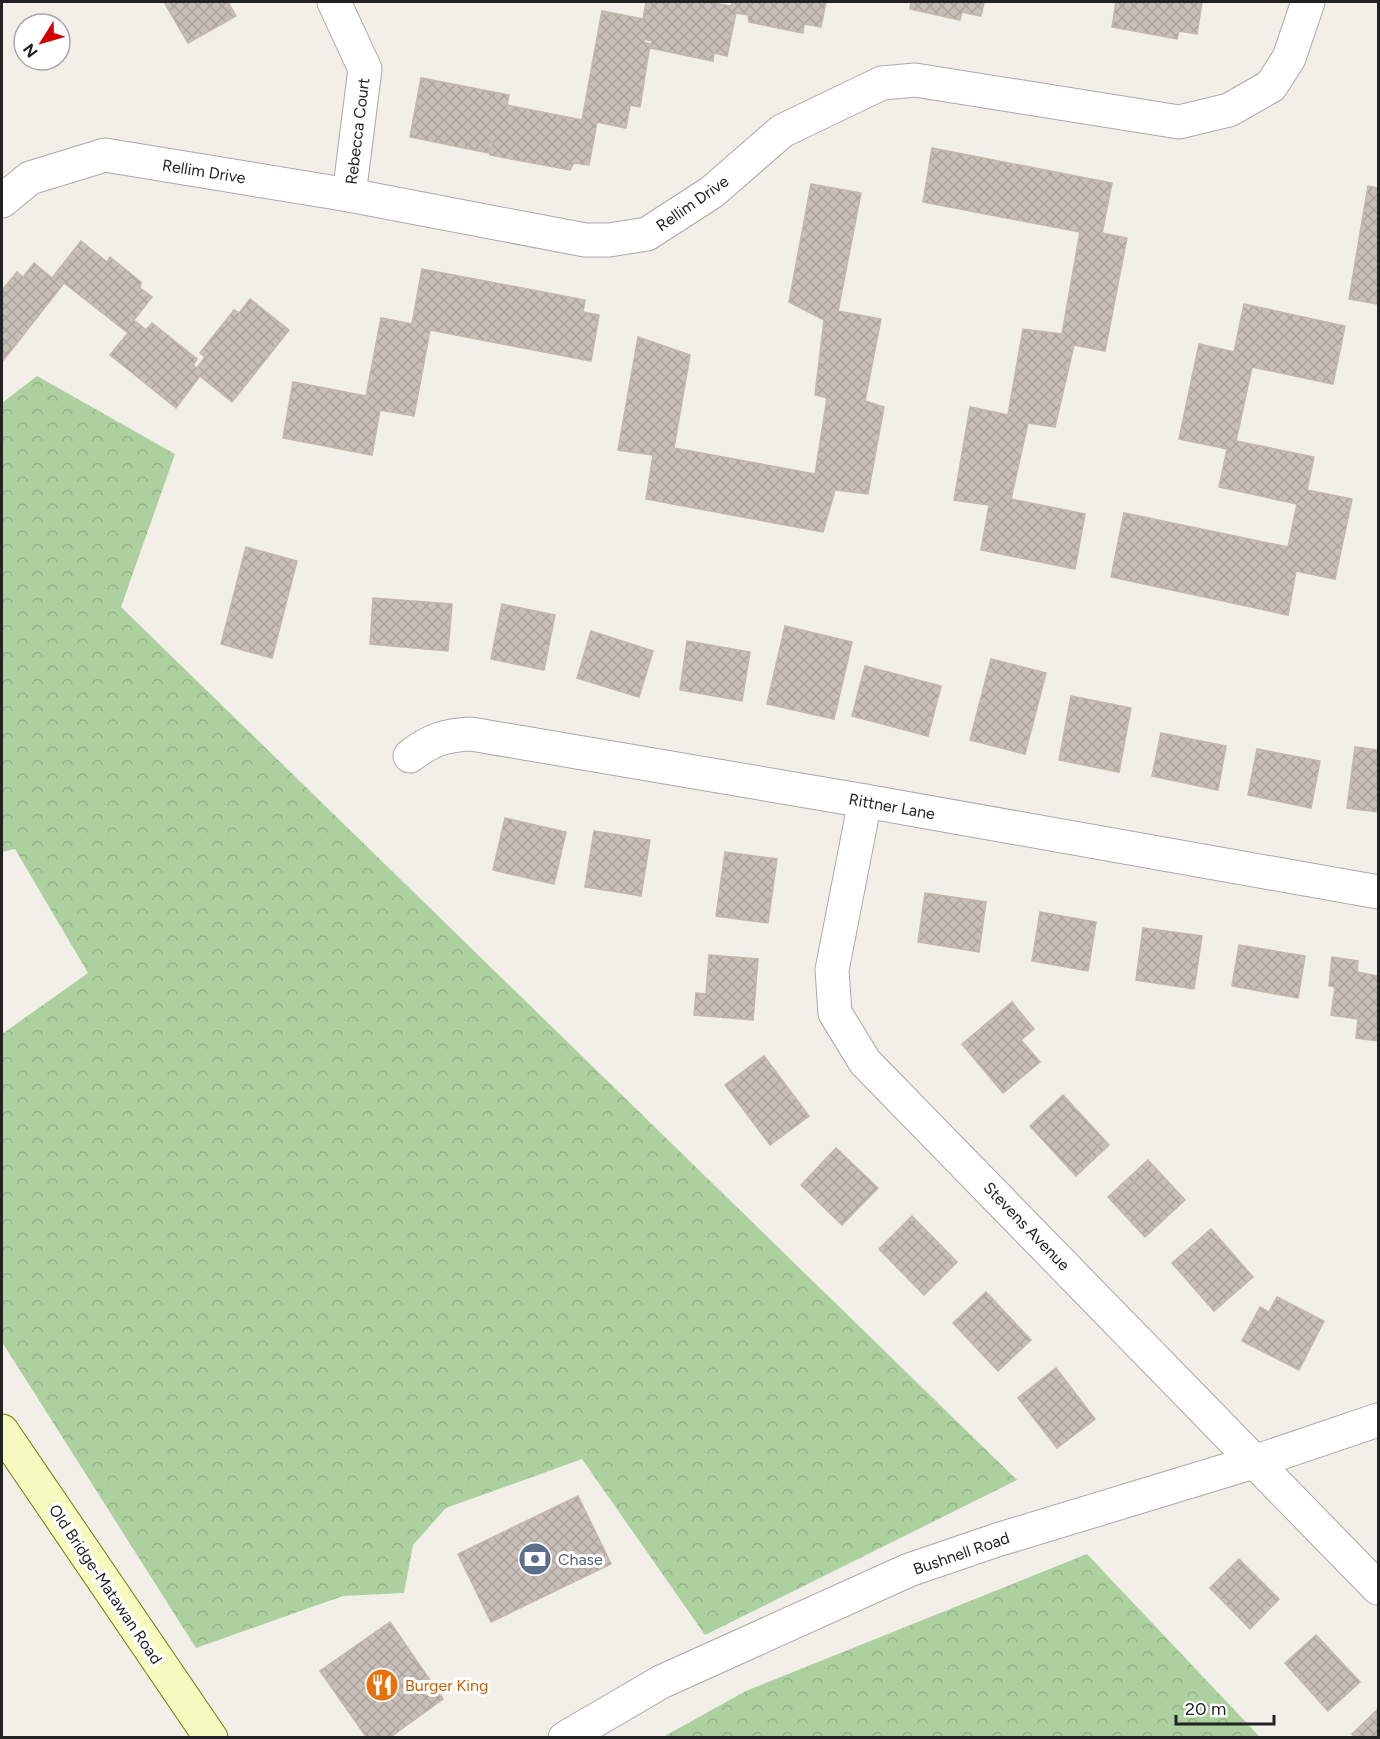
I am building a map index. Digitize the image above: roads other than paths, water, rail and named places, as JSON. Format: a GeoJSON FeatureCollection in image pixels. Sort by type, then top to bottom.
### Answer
{"type":"FeatureCollection","features":[{"type":"Feature","properties":{"kind":"main road","name":"Old Bridge-Matawan Road"},"geometry":{"type":"LineString","coordinates":[[2,1431],[211,1737]]}},
{"type":"Feature","properties":{"kind":"street","name":"Rebecca Court"},"geometry":{"type":"LineString","coordinates":[[334,2],[365,69],[349,195]]}},
{"type":"Feature","properties":{"kind":"street","name":"Rellim Drive"},"geometry":{"type":"LineString","coordinates":[[2,201],[30,178],[105,155],[349,195],[585,240],[609,240],[647,234],[712,192],[782,131],[882,83],[915,80],[1179,122],[1229,110],[1270,86],[1289,58],[1308,2]]}},
{"type":"Feature","properties":{"kind":"street","name":"Rittner Lane"},"geometry":{"type":"LineString","coordinates":[[410,756],[426,744],[450,735],[471,734],[1378,892]]}},
{"type":"Feature","properties":{"kind":"street","name":"Stevens Avenue"},"geometry":{"type":"LineString","coordinates":[[865,801],[832,970],[835,1012],[865,1062],[1257,1461],[1378,1588]]}},
{"type":"Feature","properties":{"kind":"street","name":"Bushnell Road"},"geometry":{"type":"LineString","coordinates":[[565,1737],[661,1682],[909,1570],[997,1540],[1257,1461],[1378,1420]]}},
{"type":"Feature","properties":{"kind":"place","name":"Chase"},"geometry":{"type":"Point","coordinates":[535,1559]}},
{"type":"Feature","properties":{"kind":"place","name":"Burger King"},"geometry":{"type":"Point","coordinates":[382,1685]}}]}
